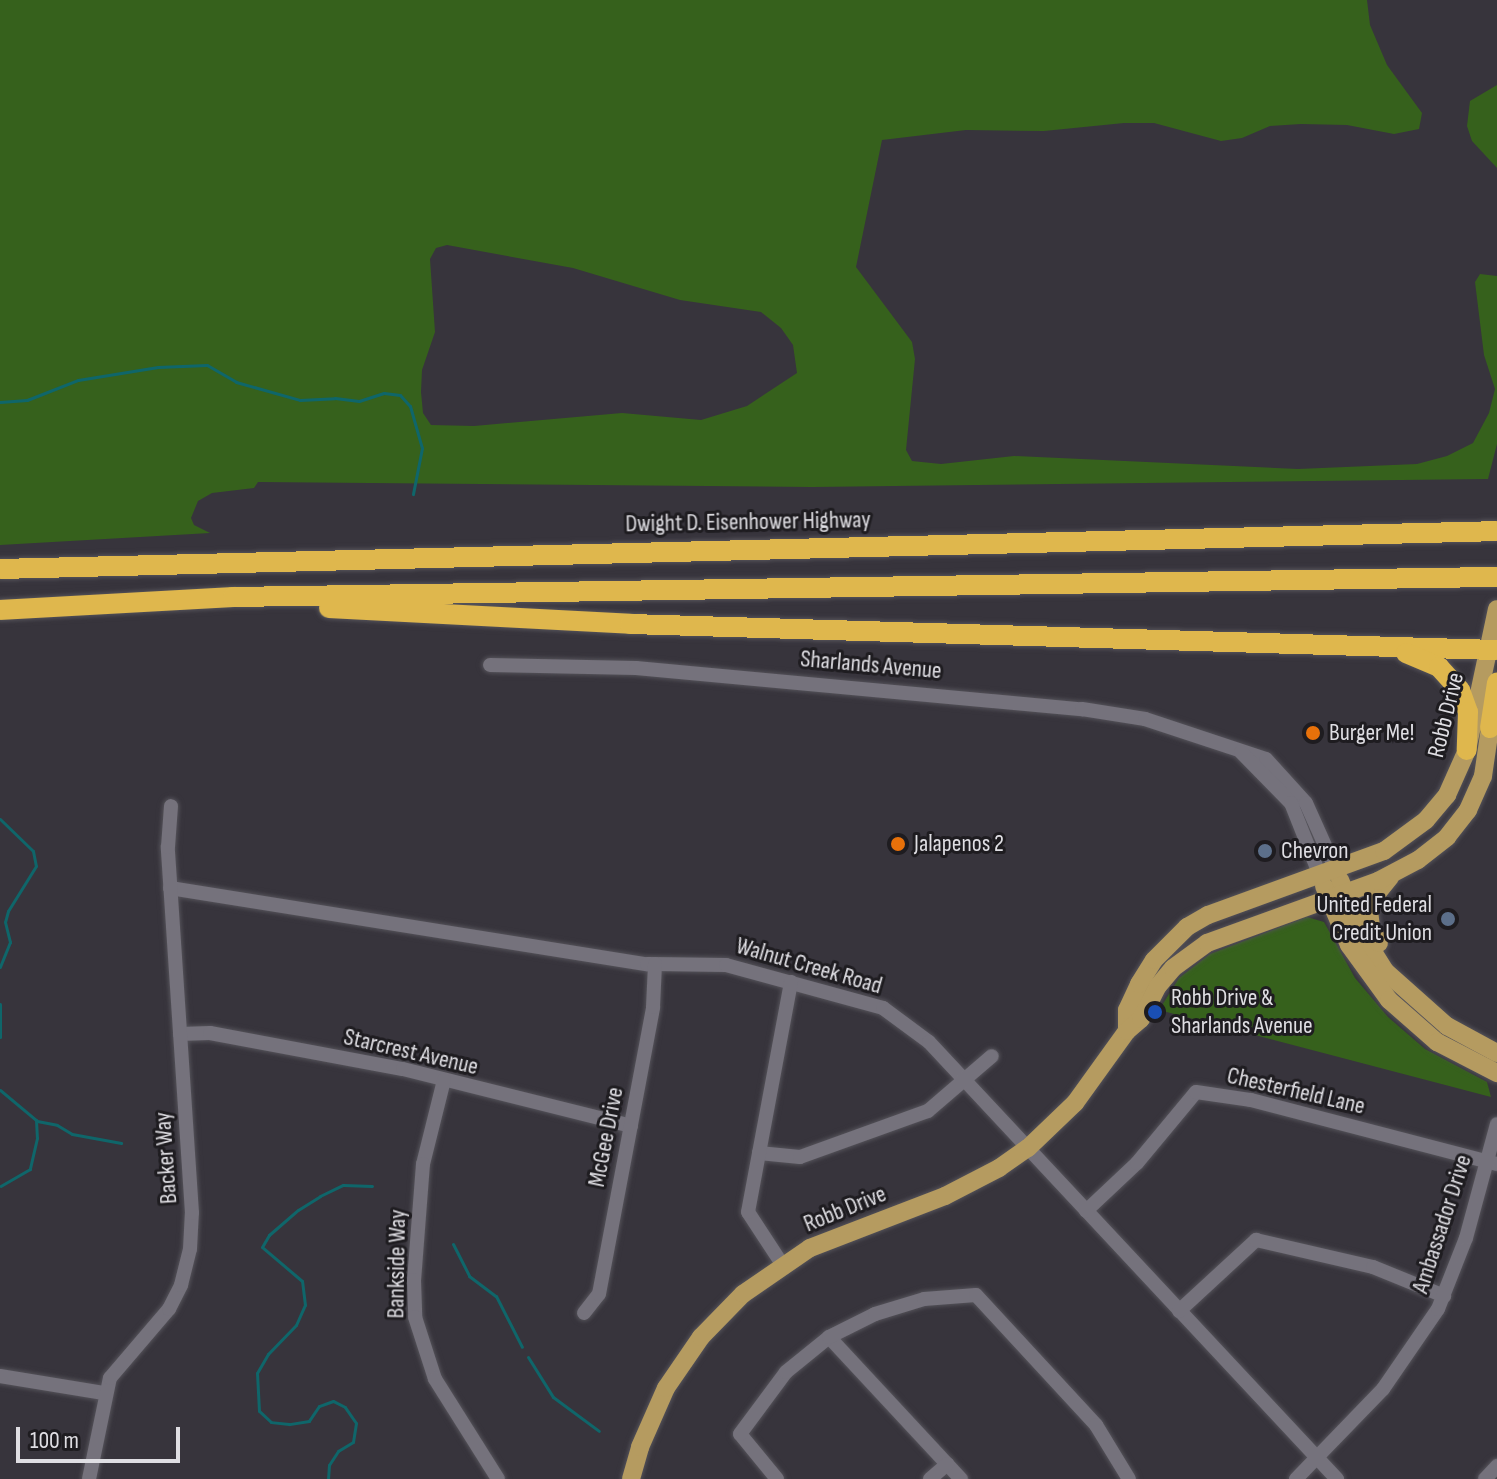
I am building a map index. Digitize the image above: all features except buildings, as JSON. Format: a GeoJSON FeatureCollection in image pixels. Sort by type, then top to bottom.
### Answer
{"type":"FeatureCollection","features":[{"type":"Feature","properties":{"kind":"highway"},"geometry":{"type":"LineString","coordinates":[[1461,532],[1497,520]]}},
{"type":"Feature","properties":{"kind":"highway","name":"Dwight D. Eisenhower Highway"},"geometry":{"type":"LineString","coordinates":[[0,569],[1497,531]]}},
{"type":"Feature","properties":{"kind":"highway"},"geometry":{"type":"LineString","coordinates":[[0,610],[233,597],[1497,577]]}},
{"type":"Feature","properties":{"kind":"highway"},"geometry":{"type":"LineString","coordinates":[[233,597],[326,607],[630,624],[1370,647],[1492,644]]}},
{"type":"Feature","properties":{"kind":"highway"},"geometry":{"type":"LineString","coordinates":[[1370,647],[1428,661],[1447,674],[1465,700],[1467,750]]}},
{"type":"Feature","properties":{"kind":"highway"},"geometry":{"type":"LineString","coordinates":[[1493,720],[1497,683]]}},
{"type":"Feature","properties":{"kind":"main road","name":"Robb Drive"},"geometry":{"type":"LineString","coordinates":[[1127,1031],[1127,1010],[1139,984],[1154,960],[1179,934],[1208,915],[1384,851],[1415,831],[1447,795],[1467,750],[1497,609]]}},
{"type":"Feature","properties":{"kind":"main road","name":"Robb Drive"},"geometry":{"type":"LineString","coordinates":[[631,1479],[652,1416],[682,1362],[720,1316],[782,1264],[837,1235],[974,1183],[1028,1148],[1075,1103],[1127,1031],[1141,1019],[1158,986],[1173,968],[1201,946],[1230,932],[1392,875],[1447,837],[1468,810],[1483,776],[1493,720]]}},
{"type":"Feature","properties":{"kind":"main road","name":"Sharlands Avenue"},"geometry":{"type":"LineString","coordinates":[[1328,873],[1349,945],[1389,1000],[1437,1042],[1497,1073]]}},
{"type":"Feature","properties":{"kind":"main road"},"geometry":{"type":"LineString","coordinates":[[1392,875],[1374,897],[1369,920],[1379,943],[1421,1005]]}},
{"type":"Feature","properties":{"kind":"main road","name":"Sharlands Avenue"},"geometry":{"type":"LineString","coordinates":[[1336,894],[1378,962],[1421,1005],[1462,1035],[1497,1053]]}},
{"type":"Feature","properties":{"kind":"street","name":"Sharlands Avenue"},"geometry":{"type":"LineString","coordinates":[[490,665],[636,668],[1082,709],[1161,723],[1266,759],[1295,786],[1314,818],[1328,873]]}},
{"type":"Feature","properties":{"kind":"street","name":"Backer Way"},"geometry":{"type":"LineString","coordinates":[[89,1479],[104,1393],[117,1366],[169,1309],[181,1285],[189,1256],[192,1213],[170,888],[168,847],[171,806]]}},
{"type":"Feature","properties":{"kind":"street","name":"Walnut Creek Road"},"geometry":{"type":"LineString","coordinates":[[170,888],[655,964],[712,963],[865,1001],[900,1018],[965,1081],[1337,1479]]}},
{"type":"Feature","properties":{"kind":"street","name":"McGee Drive"},"geometry":{"type":"LineString","coordinates":[[584,1313],[599,1294],[653,1007],[655,964]]}},
{"type":"Feature","properties":{"kind":"street"},"geometry":{"type":"LineString","coordinates":[[782,1264],[748,1212],[791,982]]}},
{"type":"Feature","properties":{"kind":"street","name":"Starcrest Avenue"},"geometry":{"type":"LineString","coordinates":[[180,1034],[210,1033],[444,1080],[631,1126]]}},
{"type":"Feature","properties":{"kind":"street"},"geometry":{"type":"LineString","coordinates":[[759,1153],[800,1157],[928,1111],[992,1056]]}},
{"type":"Feature","properties":{"kind":"street","name":"Bankside Way"},"geometry":{"type":"LineString","coordinates":[[444,1080],[423,1164],[414,1280],[415,1317],[435,1379],[498,1479]]}},
{"type":"Feature","properties":{"kind":"street","name":"Chesterfield Lane"},"geometry":{"type":"LineString","coordinates":[[1086,1211],[1137,1163],[1196,1092],[1251,1100],[1492,1162]]}},
{"type":"Feature","properties":{"kind":"street","name":"Ambassador Drive"},"geometry":{"type":"LineString","coordinates":[[1296,1479],[1403,1365],[1444,1296],[1492,1162],[1497,1124]]}},
{"type":"Feature","properties":{"kind":"street"},"geometry":{"type":"LineString","coordinates":[[1179,1311],[1256,1240],[1373,1267],[1444,1296]]}},
{"type":"Feature","properties":{"kind":"street"},"geometry":{"type":"LineString","coordinates":[[777,1479],[740,1434],[786,1372],[829,1337],[900,1305],[976,1295],[1096,1425],[1129,1479]]}},
{"type":"Feature","properties":{"kind":"street"},"geometry":{"type":"LineString","coordinates":[[829,1337],[961,1479]]}},
{"type":"Feature","properties":{"kind":"street"},"geometry":{"type":"LineString","coordinates":[[0,1376],[104,1393]]}},
{"type":"Feature","properties":{"kind":"street"},"geometry":{"type":"LineString","coordinates":[[930,1479],[947,1464]]}},
{"type":"Feature","properties":{"kind":"street"},"geometry":{"type":"LineString","coordinates":[[1485,1479],[1497,1466]]}},
{"type":"Feature","properties":{"kind":"green space"},"geometry":{"type":"Polygon","coordinates":[[[0,0],[1367,0],[1370,25],[1387,65],[1422,113],[1419,129],[1394,134],[1347,125],[1301,124],[1270,126],[1242,138],[1221,141],[1154,123],[1124,123],[1044,131],[966,130],[882,140],[856,267],[912,342],[915,359],[906,450],[912,461],[941,464],[1014,456],[1298,469],[1417,464],[1447,456],[1473,443],[1489,413],[1495,389],[1484,355],[1475,282],[1480,274],[1497,276],[1497,444],[1488,479],[812,487],[258,482],[254,488],[212,493],[198,501],[191,518],[194,525],[210,533],[0,545],[0,0]],[[447,245],[436,248],[430,259],[435,332],[422,370],[421,392],[423,413],[431,425],[474,426],[622,413],[701,420],[747,406],[797,373],[793,345],[781,328],[761,312],[680,300],[573,268],[447,245]]]}},
{"type":"Feature","properties":{"kind":"green space"},"geometry":{"type":"Polygon","coordinates":[[[1497,85],[1497,168],[1472,141],[1467,126],[1470,101],[1497,85]]]}},
{"type":"Feature","properties":{"kind":"green space"},"geometry":{"type":"Polygon","coordinates":[[[1307,917],[1324,922],[1355,978],[1388,1017],[1425,1049],[1487,1082],[1491,1097],[1159,1010],[1179,978],[1210,954],[1307,917]]]}},
{"type":"Feature","properties":{"kind":"waterway"},"geometry":{"type":"LineString","coordinates":[[0,402],[27,400],[78,380],[158,367],[207,365],[236,382],[300,400],[335,398],[359,401],[384,393],[400,395],[410,406],[422,448],[413,494]]}},
{"type":"Feature","properties":{"kind":"waterway"},"geometry":{"type":"LineString","coordinates":[[0,819],[33,851],[36,866],[8,911],[5,922],[10,942],[0,967]]}},
{"type":"Feature","properties":{"kind":"waterway"},"geometry":{"type":"LineString","coordinates":[[0,1004],[0,1037]]}},
{"type":"Feature","properties":{"kind":"waterway"},"geometry":{"type":"LineString","coordinates":[[0,1090],[36,1120],[37,1138],[30,1169],[0,1186]]}},
{"type":"Feature","properties":{"kind":"waterway"},"geometry":{"type":"LineString","coordinates":[[37,1121],[57,1125],[72,1134],[121,1143]]}},
{"type":"Feature","properties":{"kind":"waterway"},"geometry":{"type":"LineString","coordinates":[[328,1479],[329,1465],[338,1451],[353,1442],[356,1423],[345,1407],[333,1401],[319,1406],[309,1421],[289,1424],[271,1422],[259,1411],[257,1373],[268,1354],[296,1325],[305,1305],[302,1281],[262,1247],[269,1235],[320,1196],[343,1185],[372,1186]]}},
{"type":"Feature","properties":{"kind":"waterway"},"geometry":{"type":"LineString","coordinates":[[453,1244],[469,1276],[496,1296],[522,1347]]}},
{"type":"Feature","properties":{"kind":"waterway"},"geometry":{"type":"LineString","coordinates":[[528,1357],[553,1397],[599,1431]]}},
{"type":"Feature","properties":{"kind":"place","name":"Burger Me!"},"geometry":{"type":"Point","coordinates":[1313,733]}},
{"type":"Feature","properties":{"kind":"place","name":"Jalapenos 2"},"geometry":{"type":"Point","coordinates":[898,844]}},
{"type":"Feature","properties":{"kind":"place","name":"Chevron"},"geometry":{"type":"Point","coordinates":[1265,851]}},
{"type":"Feature","properties":{"kind":"place","name":"United Federal Credit Union"},"geometry":{"type":"Point","coordinates":[1448,919]}},
{"type":"Feature","properties":{"kind":"place","name":"Robb Drive & Sharlands Avenue"},"geometry":{"type":"Point","coordinates":[1155,1012]}}]}
